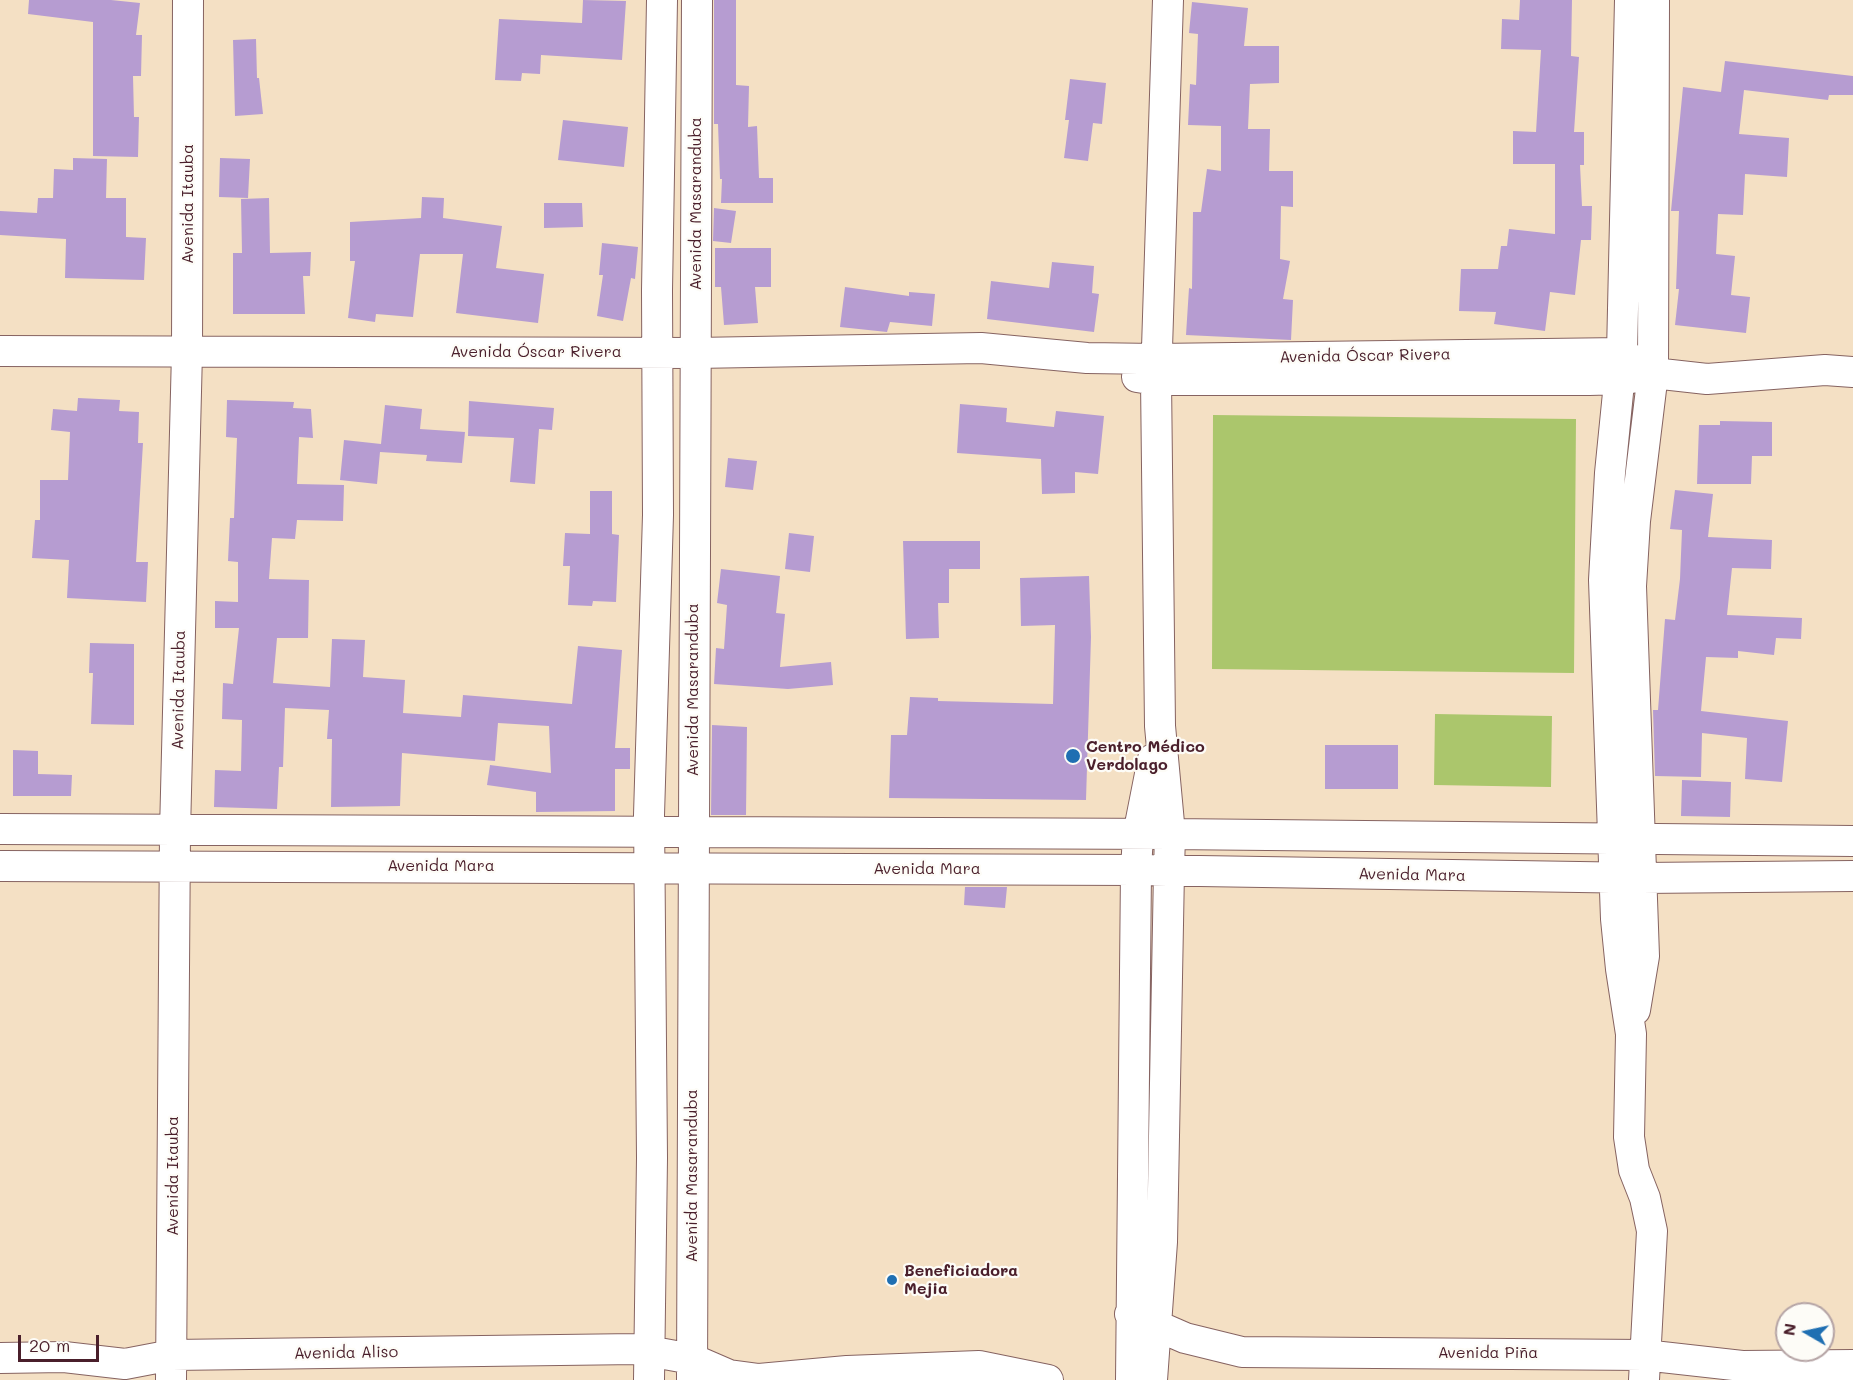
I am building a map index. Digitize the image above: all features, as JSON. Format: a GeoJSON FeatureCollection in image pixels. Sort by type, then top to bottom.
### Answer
{"type":"FeatureCollection","features":[{"type":"Feature","properties":{"kind":"street","name":"Avenida Itauba"},"geometry":{"type":"LineString","coordinates":[[171,1367],[175,832],[187,352],[188,0]]}},
{"type":"Feature","properties":{"kind":"street"},"geometry":{"type":"LineString","coordinates":[[649,1366],[651,1147],[649,833],[658,515],[657,352],[662,0]]}},
{"type":"Feature","properties":{"kind":"street","name":"Avenida Masaranduba"},"geometry":{"type":"LineString","coordinates":[[692,1370],[692,833],[697,0]]}},
{"type":"Feature","properties":{"kind":"street"},"geometry":{"type":"LineString","coordinates":[[1131,1380],[1142,1320],[1162,1242],[1170,834],[1160,726],[1156,369],[1168,0]]}},
{"type":"Feature","properties":{"kind":"street"},"geometry":{"type":"LineString","coordinates":[[1627,838],[1604,580],[1620,366],[1630,0]]}},
{"type":"Feature","properties":{"kind":"street"},"geometry":{"type":"LineString","coordinates":[[1644,1367],[1652,1231],[1646,1198],[1634,1170],[1629,1137],[1631,1034],[1621,969],[1628,878],[1631,586],[1635,521],[1653,373],[1654,0]]}},
{"type":"Feature","properties":{"kind":"street","name":"Avenida Óscar Rivera"},"geometry":{"type":"LineString","coordinates":[[0,351],[695,352],[981,348],[1071,357],[1111,372],[1156,369],[1620,366]]}},
{"type":"Feature","properties":{"kind":"street"},"geometry":{"type":"LineString","coordinates":[[1620,366],[1653,373],[1707,379],[1826,370],[1853,372]]}},
{"type":"Feature","properties":{"kind":"street"},"geometry":{"type":"LineString","coordinates":[[1152,1380],[1142,1320],[1136,870],[1138,835],[1160,726]]}},
{"type":"Feature","properties":{"kind":"street","name":"Avenida Mara"},"geometry":{"type":"LineString","coordinates":[[0,830],[1170,834],[1853,841]]}},
{"type":"Feature","properties":{"kind":"street","name":"Avenida Mara"},"geometry":{"type":"LineString","coordinates":[[0,866],[1136,870],[1628,878],[1853,876]]}},
{"type":"Feature","properties":{"kind":"street","name":"Avenida Piña"},"geometry":{"type":"LineString","coordinates":[[1142,1320],[1185,1338],[1242,1352],[1644,1367],[1853,1365]]}},
{"type":"Feature","properties":{"kind":"street","name":"Avenida Aliso"},"geometry":{"type":"LineString","coordinates":[[0,1358],[64,1357],[171,1367],[637,1349],[649,1366],[759,1379],[847,1371],[979,1366],[1048,1380]]}},
{"type":"Feature","properties":{"kind":"green space"},"geometry":{"type":"Polygon","coordinates":[[[1213,415],[1576,419],[1574,673],[1212,669],[1213,415]]]}},
{"type":"Feature","properties":{"kind":"green space"},"geometry":{"type":"Polygon","coordinates":[[[1435,714],[1552,716],[1551,787],[1434,785],[1435,714]]]}},
{"type":"Feature","properties":{"kind":"building"},"geometry":{"type":"Polygon","coordinates":[[[29,0],[111,0],[140,3],[136,35],[142,35],[141,76],[133,76],[134,117],[139,117],[138,157],[93,156],[93,22],[28,14],[29,0]]]}},
{"type":"Feature","properties":{"kind":"building"},"geometry":{"type":"Polygon","coordinates":[[[583,0],[626,1],[622,60],[541,55],[540,74],[522,73],[521,81],[495,80],[499,19],[582,23],[583,0]]]}},
{"type":"Feature","properties":{"kind":"building"},"geometry":{"type":"Polygon","coordinates":[[[714,0],[736,0],[736,85],[749,86],[748,127],[757,126],[759,178],[773,178],[773,203],[721,203],[722,179],[720,179],[718,124],[714,124],[714,0]]]}},
{"type":"Feature","properties":{"kind":"building"},"geometry":{"type":"Polygon","coordinates":[[[1520,0],[1572,0],[1571,56],[1579,57],[1574,132],[1584,132],[1584,165],[1580,165],[1582,206],[1592,206],[1591,240],[1581,240],[1575,295],[1550,292],[1545,331],[1494,324],[1496,312],[1459,311],[1461,269],[1498,269],[1501,246],[1507,246],[1509,229],[1555,234],[1555,164],[1513,164],[1513,131],[1536,132],[1541,50],[1501,49],[1502,19],[1519,20],[1520,0]]]}},
{"type":"Feature","properties":{"kind":"building"},"geometry":{"type":"Polygon","coordinates":[[[1192,2],[1248,8],[1244,46],[1279,46],[1279,83],[1250,84],[1248,129],[1270,129],[1269,171],[1293,171],[1293,207],[1281,206],[1280,259],[1290,261],[1283,299],[1293,300],[1291,340],[1186,335],[1189,288],[1192,289],[1193,212],[1201,212],[1207,169],[1221,171],[1221,126],[1188,125],[1190,84],[1196,85],[1198,34],[1189,33],[1192,2]]]}},
{"type":"Feature","properties":{"kind":"building"},"geometry":{"type":"Polygon","coordinates":[[[256,39],[257,78],[259,78],[263,114],[235,116],[233,40],[256,39]]]}},
{"type":"Feature","properties":{"kind":"building"},"geometry":{"type":"Polygon","coordinates":[[[1725,61],[1853,76],[1853,95],[1829,95],[1828,100],[1744,90],[1739,134],[1789,138],[1787,177],[1745,174],[1743,215],[1718,214],[1716,254],[1735,256],[1731,295],[1750,297],[1746,333],[1675,325],[1679,289],[1676,289],[1679,211],[1671,211],[1683,87],[1721,92],[1725,61]]]}},
{"type":"Feature","properties":{"kind":"building"},"geometry":{"type":"Polygon","coordinates":[[[1070,79],[1106,83],[1102,124],[1093,123],[1088,161],[1064,158],[1069,120],[1065,120],[1070,79]]]}},
{"type":"Feature","properties":{"kind":"building"},"geometry":{"type":"Polygon","coordinates":[[[563,120],[628,127],[624,167],[558,160],[563,120]]]}},
{"type":"Feature","properties":{"kind":"building"},"geometry":{"type":"Polygon","coordinates":[[[73,158],[107,159],[106,198],[126,198],[126,237],[146,238],[144,280],[65,278],[66,239],[0,235],[0,211],[37,213],[38,198],[53,198],[54,169],[73,170],[73,158]]]}},
{"type":"Feature","properties":{"kind":"building"},"geometry":{"type":"Polygon","coordinates":[[[220,158],[250,159],[248,198],[219,197],[220,158]]]}},
{"type":"Feature","properties":{"kind":"building"},"geometry":{"type":"Polygon","coordinates":[[[422,197],[444,198],[443,218],[502,226],[496,268],[544,274],[538,323],[456,313],[463,254],[420,254],[413,317],[376,314],[375,322],[348,318],[355,261],[350,261],[350,222],[421,218],[422,197]]]}},
{"type":"Feature","properties":{"kind":"building"},"geometry":{"type":"Polygon","coordinates":[[[269,198],[270,253],[311,252],[310,276],[303,276],[305,314],[233,314],[233,253],[242,253],[241,199],[269,198]]]}},
{"type":"Feature","properties":{"kind":"building"},"geometry":{"type":"Polygon","coordinates":[[[544,203],[582,203],[583,227],[544,228],[544,203]]]}},
{"type":"Feature","properties":{"kind":"building"},"geometry":{"type":"Polygon","coordinates":[[[714,208],[736,211],[731,243],[713,241],[714,208]]]}},
{"type":"Feature","properties":{"kind":"building"},"geometry":{"type":"Polygon","coordinates":[[[602,243],[638,247],[635,279],[631,278],[623,321],[597,316],[603,275],[599,275],[602,243]]]}},
{"type":"Feature","properties":{"kind":"building"},"geometry":{"type":"Polygon","coordinates":[[[715,248],[771,248],[771,287],[755,287],[758,323],[724,325],[721,287],[715,287],[715,248]]]}},
{"type":"Feature","properties":{"kind":"building"},"geometry":{"type":"Polygon","coordinates":[[[1052,262],[1094,266],[1092,293],[1099,294],[1094,332],[987,319],[991,281],[1049,288],[1052,262]]]}},
{"type":"Feature","properties":{"kind":"building"},"geometry":{"type":"Polygon","coordinates":[[[845,287],[909,296],[909,292],[935,294],[932,326],[890,322],[887,332],[840,327],[845,287]]]}},
{"type":"Feature","properties":{"kind":"building"},"geometry":{"type":"Polygon","coordinates":[[[78,398],[120,400],[119,411],[139,412],[138,443],[143,443],[136,562],[148,562],[146,602],[67,598],[69,560],[32,558],[35,520],[40,520],[40,480],[68,480],[70,432],[51,430],[53,409],[77,411],[78,398]]]}},
{"type":"Feature","properties":{"kind":"building"},"geometry":{"type":"Polygon","coordinates":[[[227,400],[294,402],[293,408],[311,409],[313,438],[299,437],[297,484],[344,485],[343,521],[297,520],[295,539],[272,538],[269,579],[309,580],[308,638],[277,638],[273,683],[330,687],[332,639],[365,640],[363,677],[405,680],[403,713],[461,717],[463,695],[572,704],[578,646],[622,650],[615,748],[630,748],[630,769],[615,769],[615,811],[536,812],[536,792],[487,785],[490,765],[551,773],[549,726],[498,723],[495,761],[402,753],[400,806],[331,807],[332,739],[327,739],[329,710],[285,708],[283,767],[279,767],[277,809],[214,807],[215,770],[241,771],[242,720],[222,719],[223,683],[233,684],[239,628],[215,628],[215,601],[238,602],[238,562],[228,561],[230,518],[234,518],[237,438],[226,437],[227,400]]]}},
{"type":"Feature","properties":{"kind":"building"},"geometry":{"type":"Polygon","coordinates":[[[469,401],[554,408],[552,430],[539,429],[535,484],[510,482],[514,438],[468,436],[469,401]]]}},
{"type":"Feature","properties":{"kind":"building"},"geometry":{"type":"Polygon","coordinates":[[[960,404],[1007,408],[1006,422],[1054,427],[1056,411],[1104,416],[1098,474],[1075,472],[1075,493],[1042,494],[1041,459],[957,453],[960,404]]]}},
{"type":"Feature","properties":{"kind":"building"},"geometry":{"type":"Polygon","coordinates":[[[385,405],[422,409],[420,429],[465,432],[462,463],[426,461],[427,455],[380,452],[377,484],[340,480],[344,440],[381,444],[385,405]]]}},
{"type":"Feature","properties":{"kind":"building"},"geometry":{"type":"Polygon","coordinates":[[[1720,421],[1772,422],[1772,456],[1752,456],[1751,484],[1697,484],[1699,425],[1720,425],[1720,421]]]}},
{"type":"Feature","properties":{"kind":"building"},"geometry":{"type":"Polygon","coordinates":[[[728,458],[757,461],[753,490],[725,487],[728,458]]]}},
{"type":"Feature","properties":{"kind":"building"},"geometry":{"type":"Polygon","coordinates":[[[1675,490],[1713,494],[1708,537],[1772,540],[1771,569],[1732,568],[1727,615],[1802,618],[1801,639],[1776,638],[1774,655],[1738,651],[1738,658],[1706,657],[1701,711],[1788,721],[1782,782],[1745,779],[1747,738],[1702,733],[1701,777],[1655,776],[1653,710],[1658,710],[1665,619],[1675,620],[1680,579],[1682,530],[1670,529],[1675,490]]]}},
{"type":"Feature","properties":{"kind":"building"},"geometry":{"type":"Polygon","coordinates":[[[590,491],[612,491],[612,534],[619,535],[616,602],[593,601],[592,606],[568,605],[570,566],[563,566],[565,533],[590,534],[590,491]]]}},
{"type":"Feature","properties":{"kind":"building"},"geometry":{"type":"Polygon","coordinates":[[[789,533],[814,536],[810,572],[785,569],[789,533]]]}},
{"type":"Feature","properties":{"kind":"building"},"geometry":{"type":"Polygon","coordinates":[[[903,541],[980,541],[980,569],[949,569],[949,603],[938,603],[939,638],[906,639],[903,541]]]}},
{"type":"Feature","properties":{"kind":"building"},"geometry":{"type":"Polygon","coordinates":[[[721,569],[780,576],[776,613],[785,614],[780,667],[831,662],[833,685],[788,689],[714,684],[716,648],[724,649],[727,605],[717,603],[721,569]]]}},
{"type":"Feature","properties":{"kind":"building"},"geometry":{"type":"Polygon","coordinates":[[[1089,576],[1091,637],[1086,800],[889,798],[891,735],[907,735],[910,697],[938,698],[938,701],[1053,704],[1055,625],[1021,626],[1020,578],[1089,576]]]}},
{"type":"Feature","properties":{"kind":"building"},"geometry":{"type":"Polygon","coordinates":[[[90,643],[134,644],[134,725],[91,724],[93,673],[89,673],[90,643]]]}},
{"type":"Feature","properties":{"kind":"building"},"geometry":{"type":"Polygon","coordinates":[[[712,725],[747,727],[746,815],[711,815],[712,725]]]}},
{"type":"Feature","properties":{"kind":"building"},"geometry":{"type":"Polygon","coordinates":[[[1325,745],[1398,745],[1398,789],[1325,789],[1325,745]]]}},
{"type":"Feature","properties":{"kind":"building"},"geometry":{"type":"Polygon","coordinates":[[[13,750],[38,751],[38,774],[72,775],[71,796],[13,796],[13,750]]]}},
{"type":"Feature","properties":{"kind":"building"},"geometry":{"type":"Polygon","coordinates":[[[1682,780],[1731,782],[1730,817],[1681,816],[1682,780]]]}},
{"type":"Feature","properties":{"kind":"building"},"geometry":{"type":"Polygon","coordinates":[[[965,887],[1007,887],[1005,908],[964,905],[965,887]]]}},
{"type":"Feature","properties":{"kind":"place","name":"Centro Médico Verdolago"},"geometry":{"type":"Point","coordinates":[1073,756]}},
{"type":"Feature","properties":{"kind":"place","name":"Beneficiadora Mejia"},"geometry":{"type":"Point","coordinates":[892,1280]}}]}
